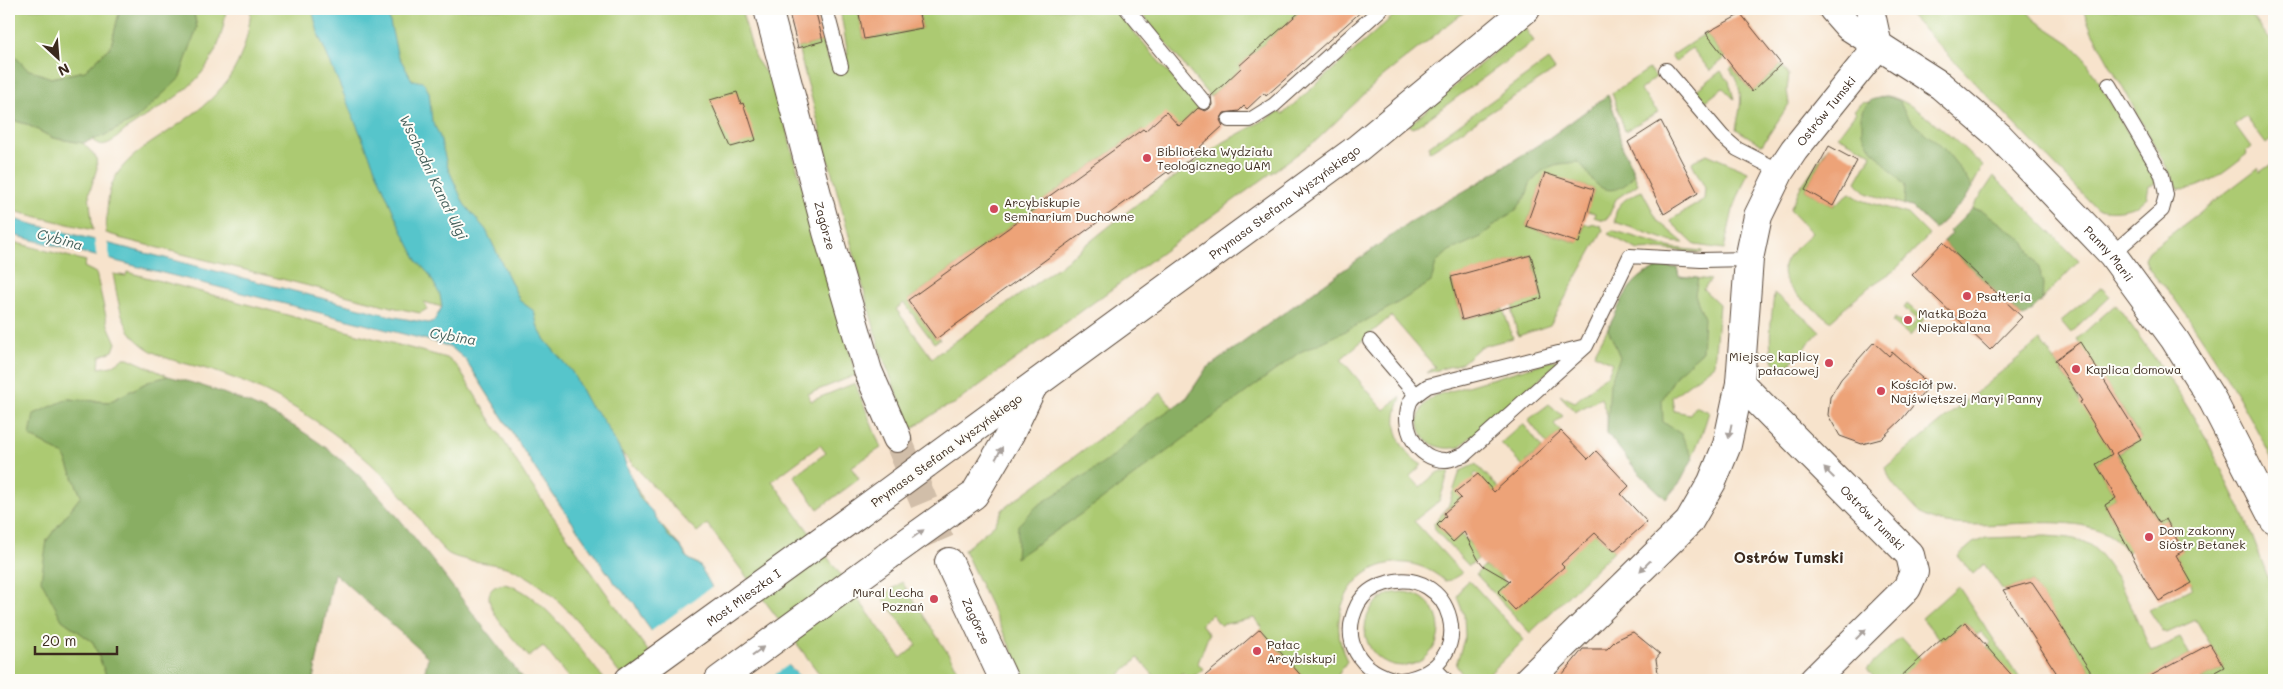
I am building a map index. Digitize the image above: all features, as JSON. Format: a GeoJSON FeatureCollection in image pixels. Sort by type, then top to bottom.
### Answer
{"type":"FeatureCollection","features":[{"type":"Feature","properties":{"kind":"street","name":"Zagórze"},"geometry":{"type":"LineString","coordinates":[[768,9],[827,232],[868,371],[897,438]]}},
{"type":"Feature","properties":{"kind":"street","name":"Prymasa Stefana Wyszyńskiego"},"geometry":{"type":"LineString","coordinates":[[858,514],[1358,148],[1526,9]]}},
{"type":"Feature","properties":{"kind":"street","name":"Panny Marii"},"geometry":{"type":"LineString","coordinates":[[1833,9],[1848,26],[1940,85],[1999,136],[2112,254],[2175,340],[2208,393],[2274,520]]}},
{"type":"Feature","properties":{"kind":"street"},"geometry":{"type":"LineString","coordinates":[[1870,9],[1878,46]]}},
{"type":"Feature","properties":{"kind":"street","name":"Ostrów Tumski"},"geometry":{"type":"LineString","coordinates":[[1528,680],[1688,522],[1712,482],[1727,445],[1740,383],[1749,259],[1758,216],[1780,171],[1812,125],[1878,46]]}},
{"type":"Feature","properties":{"kind":"street","name":"Ostrów Tumski"},"geometry":{"type":"LineString","coordinates":[[1740,383],[1910,555],[1914,572],[1907,588],[1830,675]]}},
{"type":"Feature","properties":{"kind":"street","name":"Prymasa Stefana Wyszyńskiego"},"geometry":{"type":"LineString","coordinates":[[719,680],[974,495],[1010,434],[1034,385]]}},
{"type":"Feature","properties":{"kind":"street","name":"Most Mieszka I"},"geometry":{"type":"LineString","coordinates":[[629,680],[858,514]]}},
{"type":"Feature","properties":{"kind":"street","name":"Zagórze"},"geometry":{"type":"LineString","coordinates":[[949,562],[1004,680]]}},
{"type":"Feature","properties":{"kind":"lane"},"geometry":{"type":"LineString","coordinates":[[826,9],[841,66]]}},
{"type":"Feature","properties":{"kind":"lane"},"geometry":{"type":"LineString","coordinates":[[1127,9],[1204,102]]}},
{"type":"Feature","properties":{"kind":"lane"},"geometry":{"type":"LineString","coordinates":[[1229,120],[1250,120],[1274,105],[1381,9]]}},
{"type":"Feature","properties":{"kind":"lane"},"geometry":{"type":"LineString","coordinates":[[1666,70],[1722,136],[1737,149],[1780,171]]}},
{"type":"Feature","properties":{"kind":"lane"},"geometry":{"type":"LineString","coordinates":[[2109,85],[2162,174],[2166,195],[2162,210],[2112,254]]}},
{"type":"Feature","properties":{"kind":"lane"},"geometry":{"type":"LineString","coordinates":[[1586,346],[1428,386],[1410,400],[1406,421],[1410,438],[1425,454],[1445,461],[1464,455],[1586,346],[1630,256],[1701,260],[1749,259]]}},
{"type":"Feature","properties":{"kind":"lane"},"geometry":{"type":"LineString","coordinates":[[1370,341],[1416,395]]}},
{"type":"Feature","properties":{"kind":"lane"},"geometry":{"type":"LineString","coordinates":[[1398,680],[1382,677],[1367,667],[1355,651],[1351,633],[1353,615],[1362,598],[1376,586],[1394,580],[1412,581],[1429,588],[1443,601],[1451,618],[1452,636],[1446,654],[1434,669],[1418,678],[1402,680]]}},
{"type":"Feature","properties":{"kind":"lane"},"geometry":{"type":"LineString","coordinates":[[1434,669],[1446,680]]}},
{"type":"Feature","properties":{"kind":"green space"},"geometry":{"type":"Polygon","coordinates":[[[9,9],[120,9],[111,46],[85,71],[51,78],[27,70],[9,50],[9,9]]]}},
{"type":"Feature","properties":{"kind":"green space"},"geometry":{"type":"Polygon","coordinates":[[[120,9],[193,9],[197,28],[179,79],[136,119],[103,136],[83,143],[53,138],[26,124],[9,119],[9,50],[27,69],[51,78],[85,71],[111,46],[120,9]]]}},
{"type":"Feature","properties":{"kind":"green space"},"geometry":{"type":"Polygon","coordinates":[[[193,9],[226,9],[219,41],[213,56],[204,70],[188,88],[128,128],[112,141],[102,145],[92,140],[136,119],[197,28],[193,9]]]}},
{"type":"Feature","properties":{"kind":"green space"},"geometry":{"type":"Polygon","coordinates":[[[251,9],[312,9],[315,15],[362,9],[741,9],[755,58],[773,83],[856,375],[808,394],[811,401],[855,383],[881,448],[851,467],[859,479],[818,509],[794,476],[826,453],[820,445],[772,481],[901,658],[917,645],[882,597],[902,582],[965,680],[824,680],[707,524],[697,532],[622,453],[632,479],[652,514],[687,558],[700,566],[647,624],[635,604],[614,582],[538,473],[466,360],[439,312],[442,307],[424,302],[427,309],[420,313],[396,308],[119,238],[106,233],[109,196],[112,184],[120,170],[137,153],[209,101],[222,87],[242,54],[251,9]]]}},
{"type":"Feature","properties":{"kind":"green space","name":"Arcybiskupie Seminarium Duchowne"},"geometry":{"type":"Polygon","coordinates":[[[840,9],[858,9],[864,39],[922,28],[918,9],[1115,9],[1198,108],[1179,126],[1145,131],[1143,129],[908,300],[935,338],[938,337],[940,339],[934,343],[904,303],[896,309],[932,358],[1061,265],[1137,204],[1224,142],[1279,112],[1283,114],[1401,9],[1468,9],[1382,77],[1318,139],[954,404],[941,409],[911,429],[881,353],[798,48],[823,41],[828,59],[848,54],[840,9]]]}},
{"type":"Feature","properties":{"kind":"green space"},"geometry":{"type":"Polygon","coordinates":[[[1138,9],[1303,9],[1239,66],[1243,71],[1236,73],[1210,97],[1138,9]]]}},
{"type":"Feature","properties":{"kind":"green space"},"geometry":{"type":"Polygon","coordinates":[[[1904,9],[2025,9],[2035,20],[2071,44],[2084,57],[2152,174],[2156,184],[2149,186],[2147,197],[2130,208],[2097,209],[1904,9]]]}},
{"type":"Feature","properties":{"kind":"green space"},"geometry":{"type":"Polygon","coordinates":[[[2083,9],[2247,9],[2274,45],[2274,128],[2269,133],[2273,138],[2266,144],[2246,117],[2235,125],[2251,147],[2246,151],[2247,154],[2224,172],[2205,183],[2186,189],[2178,188],[2092,32],[2083,9]]]}},
{"type":"Feature","properties":{"kind":"green space"},"geometry":{"type":"Polygon","coordinates":[[[1524,27],[1534,41],[1430,117],[1413,128],[1409,125],[1524,27]]]}},
{"type":"Feature","properties":{"kind":"green space"},"geometry":{"type":"Polygon","coordinates":[[[1706,33],[1725,58],[1710,71],[1692,48],[1675,62],[1671,56],[1706,33]]]}},
{"type":"Feature","properties":{"kind":"green space"},"geometry":{"type":"Polygon","coordinates":[[[1548,60],[1555,70],[1429,152],[1429,146],[1548,60]]]}},
{"type":"Feature","properties":{"kind":"green space"},"geometry":{"type":"Polygon","coordinates":[[[1781,64],[1789,75],[1787,90],[1789,104],[1762,145],[1736,129],[1740,92],[1730,69],[1732,67],[1752,92],[1781,64]]]}},
{"type":"Feature","properties":{"kind":"green space"},"geometry":{"type":"Polygon","coordinates":[[[1649,69],[1656,77],[1640,90],[1658,112],[1625,131],[1612,93],[1649,69]]]}},
{"type":"Feature","properties":{"kind":"green space"},"geometry":{"type":"Polygon","coordinates":[[[1721,71],[1729,81],[1734,99],[1723,88],[1706,101],[1703,101],[1695,91],[1721,71]]]}},
{"type":"Feature","properties":{"kind":"green space"},"geometry":{"type":"Polygon","coordinates":[[[1608,95],[1616,118],[1621,144],[1638,184],[1616,199],[1608,218],[1603,220],[1594,217],[1595,213],[1587,211],[1594,189],[1545,174],[1526,226],[1578,243],[1585,224],[1591,226],[1592,223],[1601,226],[1603,230],[1550,325],[1518,336],[1512,306],[1542,297],[1531,255],[1451,278],[1462,320],[1503,309],[1513,338],[1480,347],[1462,363],[1427,373],[1435,367],[1391,316],[1341,359],[1384,410],[1401,398],[1397,407],[1396,417],[1398,436],[1407,452],[1422,465],[1410,476],[1420,487],[1438,472],[1449,472],[1439,501],[1414,521],[1462,573],[1451,580],[1445,581],[1423,567],[1401,563],[1380,566],[1362,576],[1348,592],[1340,612],[1339,636],[1347,661],[1335,680],[1305,680],[1260,629],[1262,627],[1254,618],[1220,625],[1212,614],[1201,624],[1209,634],[1198,663],[1203,669],[1196,675],[1190,677],[1182,673],[1173,680],[1158,680],[1138,658],[1114,680],[1026,680],[964,550],[995,524],[1003,509],[1161,393],[1173,408],[1187,397],[1206,369],[1412,221],[1462,204],[1462,193],[1549,138],[1608,95]]]}},
{"type":"Feature","properties":{"kind":"green space"},"geometry":{"type":"Polygon","coordinates":[[[1608,95],[1616,118],[1621,144],[1634,173],[1627,183],[1618,189],[1601,188],[1579,162],[1560,164],[1542,171],[1530,184],[1526,196],[1516,210],[1481,237],[1449,251],[1436,263],[1431,282],[1367,320],[1300,352],[1103,499],[1016,558],[1018,525],[1037,506],[1110,459],[1150,423],[1187,398],[1206,369],[1412,221],[1480,182],[1549,138],[1608,95]]]}},
{"type":"Feature","properties":{"kind":"green space"},"geometry":{"type":"Polygon","coordinates":[[[1886,96],[1910,105],[1923,114],[1983,166],[1964,201],[1935,229],[1912,207],[1866,193],[1856,182],[1872,154],[1838,136],[1856,112],[1854,110],[1864,102],[1886,96]]]}},
{"type":"Feature","properties":{"kind":"green space"},"geometry":{"type":"Polygon","coordinates":[[[1886,96],[1900,101],[1907,116],[1918,128],[1944,149],[1972,188],[1964,201],[1935,229],[1912,207],[1904,205],[1905,186],[1870,147],[1862,133],[1862,111],[1871,100],[1886,96]]]}},
{"type":"Feature","properties":{"kind":"green space"},"geometry":{"type":"Polygon","coordinates":[[[9,119],[26,124],[53,138],[83,143],[96,157],[97,168],[89,194],[93,230],[9,210],[9,119]]]}},
{"type":"Feature","properties":{"kind":"green space"},"geometry":{"type":"Polygon","coordinates":[[[1829,146],[1805,190],[1833,206],[1850,193],[1861,200],[1908,214],[1929,235],[1895,270],[1869,287],[1830,321],[1799,297],[1786,282],[1783,274],[1788,257],[1812,233],[1790,210],[1800,188],[1829,146]]]}},
{"type":"Feature","properties":{"kind":"green space"},"geometry":{"type":"Polygon","coordinates":[[[1707,154],[1748,172],[1733,210],[1724,249],[1695,245],[1671,222],[1672,219],[1704,200],[1705,188],[1692,163],[1707,154]]]}},
{"type":"Feature","properties":{"kind":"green space"},"geometry":{"type":"Polygon","coordinates":[[[2274,162],[2274,463],[2251,419],[2213,355],[2171,294],[2152,273],[2145,258],[2149,251],[2258,168],[2260,172],[2274,162]]]}},
{"type":"Feature","properties":{"kind":"green space"},"geometry":{"type":"Polygon","coordinates":[[[1994,176],[2079,261],[2026,316],[1943,242],[1952,234],[1950,231],[1972,209],[1994,176]]]}},
{"type":"Feature","properties":{"kind":"green space"},"geometry":{"type":"Polygon","coordinates":[[[1642,191],[1658,221],[1684,243],[1673,242],[1615,222],[1617,210],[1622,202],[1642,191]]]}},
{"type":"Feature","properties":{"kind":"green space"},"geometry":{"type":"Polygon","coordinates":[[[1972,209],[1982,210],[2024,241],[2039,268],[2043,284],[2042,300],[2026,316],[2022,317],[1943,242],[1952,234],[1950,231],[1972,209]]]}},
{"type":"Feature","properties":{"kind":"green space"},"geometry":{"type":"Polygon","coordinates":[[[1612,230],[1672,248],[1702,251],[1702,253],[1658,249],[1638,250],[1608,234],[1612,230]]]}},
{"type":"Feature","properties":{"kind":"green space"},"geometry":{"type":"Polygon","coordinates":[[[9,241],[86,261],[84,267],[96,273],[108,325],[116,343],[113,351],[100,356],[99,368],[112,366],[124,358],[128,358],[168,376],[148,382],[109,402],[68,399],[30,436],[64,455],[81,496],[47,540],[62,620],[93,642],[108,680],[9,680],[9,241]]]}},
{"type":"Feature","properties":{"kind":"green space"},"geometry":{"type":"Polygon","coordinates":[[[1665,267],[1677,268],[1679,276],[1711,280],[1703,289],[1719,304],[1714,365],[1672,397],[1674,411],[1690,414],[1695,406],[1709,412],[1692,458],[1666,499],[1637,471],[1607,433],[1607,415],[1601,398],[1575,412],[1560,395],[1575,402],[1608,374],[1613,363],[1594,354],[1630,287],[1645,273],[1665,267]]]}},
{"type":"Feature","properties":{"kind":"green space"},"geometry":{"type":"Polygon","coordinates":[[[1665,267],[1677,268],[1679,276],[1698,278],[1695,295],[1704,318],[1702,352],[1677,374],[1662,400],[1663,422],[1681,434],[1693,458],[1681,481],[1666,499],[1637,471],[1607,433],[1610,383],[1620,357],[1608,329],[1623,298],[1635,282],[1653,270],[1665,267]]]}},
{"type":"Feature","properties":{"kind":"green space"},"geometry":{"type":"Polygon","coordinates":[[[127,272],[447,358],[457,366],[528,480],[669,680],[625,680],[576,620],[549,592],[534,581],[509,568],[458,558],[445,551],[407,501],[388,480],[360,454],[315,421],[283,401],[256,388],[219,373],[165,357],[140,343],[128,328],[118,302],[113,274],[126,276],[127,272]]]}},
{"type":"Feature","properties":{"kind":"green space"},"geometry":{"type":"Polygon","coordinates":[[[2102,287],[2110,297],[2071,333],[2061,321],[2102,287]]]}},
{"type":"Feature","properties":{"kind":"green space"},"geometry":{"type":"Polygon","coordinates":[[[1774,293],[1820,331],[1780,374],[1772,355],[1770,335],[1774,293]]]}},
{"type":"Feature","properties":{"kind":"green space"},"geometry":{"type":"Polygon","coordinates":[[[1907,304],[1924,319],[1910,336],[1892,321],[1895,318],[1909,329],[1917,320],[1904,308],[1907,304]]]}},
{"type":"Feature","properties":{"kind":"green space"},"geometry":{"type":"Polygon","coordinates":[[[2116,304],[2177,390],[2205,436],[2246,520],[2274,593],[2274,680],[2200,680],[2224,667],[2196,620],[2167,633],[2163,631],[2149,610],[2192,588],[2176,555],[2183,550],[2166,519],[2159,523],[2117,454],[2141,438],[2077,339],[2116,304]]]}},
{"type":"Feature","properties":{"kind":"green space"},"geometry":{"type":"Polygon","coordinates":[[[2040,340],[2070,383],[2112,454],[2096,464],[2116,498],[2105,505],[2130,550],[2127,552],[2110,536],[2088,527],[2062,523],[1975,525],[1949,523],[1926,517],[1899,491],[1889,477],[1886,467],[2040,340]]]}},
{"type":"Feature","properties":{"kind":"green space"},"geometry":{"type":"Polygon","coordinates":[[[1554,360],[1558,362],[1556,365],[1459,447],[1446,448],[1436,446],[1427,440],[1421,432],[1420,414],[1425,404],[1434,396],[1554,360]]]}},
{"type":"Feature","properties":{"kind":"green space"},"geometry":{"type":"Polygon","coordinates":[[[168,376],[239,399],[262,409],[306,434],[346,464],[372,488],[406,527],[524,680],[423,680],[428,657],[334,573],[313,680],[108,680],[93,642],[62,620],[41,580],[47,540],[81,496],[64,455],[30,436],[34,414],[68,399],[109,402],[148,382],[168,376]]]}},
{"type":"Feature","properties":{"kind":"green space"},"geometry":{"type":"Polygon","coordinates":[[[1549,404],[1563,416],[1554,424],[1561,431],[1547,444],[1528,420],[1549,404]]]}},
{"type":"Feature","properties":{"kind":"green space"},"geometry":{"type":"Polygon","coordinates":[[[1521,425],[1524,425],[1542,448],[1526,462],[1559,496],[1538,482],[1501,443],[1521,425]]]}},
{"type":"Feature","properties":{"kind":"green space"},"geometry":{"type":"Polygon","coordinates":[[[1476,464],[1514,504],[1526,526],[1476,473],[1473,476],[1478,482],[1456,492],[1461,498],[1444,513],[1446,517],[1437,525],[1453,542],[1461,534],[1475,549],[1474,551],[1478,559],[1469,566],[1435,530],[1434,523],[1448,507],[1460,471],[1476,464]]]}},
{"type":"Feature","properties":{"kind":"green space"},"geometry":{"type":"Polygon","coordinates":[[[1594,532],[1614,551],[1530,633],[1476,574],[1484,566],[1491,570],[1493,569],[1524,602],[1563,567],[1560,564],[1594,532]]]}},
{"type":"Feature","properties":{"kind":"green space"},"geometry":{"type":"Polygon","coordinates":[[[2046,536],[2075,539],[2084,542],[2094,549],[2114,574],[2123,590],[2151,651],[2180,638],[2190,655],[2163,669],[2168,680],[2096,680],[2032,582],[2003,590],[1984,564],[1973,574],[1958,556],[1973,543],[1986,538],[2046,536]]]}},
{"type":"Feature","properties":{"kind":"green space"},"geometry":{"type":"Polygon","coordinates":[[[1469,580],[1524,640],[1483,680],[1466,680],[1456,665],[1465,636],[1464,615],[1457,597],[1463,585],[1469,580]]]}},
{"type":"Feature","properties":{"kind":"green space"},"geometry":{"type":"Polygon","coordinates":[[[504,584],[518,588],[546,609],[605,680],[570,680],[543,646],[529,657],[505,629],[491,606],[489,596],[493,588],[504,584]]]}},
{"type":"Feature","properties":{"kind":"green space"},"geometry":{"type":"Polygon","coordinates":[[[1958,586],[2021,680],[2003,680],[2010,674],[1987,647],[1991,643],[1981,632],[1977,635],[1965,622],[1945,639],[1943,637],[1940,640],[1922,618],[1958,586]]]}},
{"type":"Feature","properties":{"kind":"green space"},"geometry":{"type":"Polygon","coordinates":[[[1395,592],[1409,592],[1423,598],[1433,608],[1439,622],[1437,643],[1423,660],[1409,666],[1395,666],[1381,660],[1371,650],[1365,636],[1365,622],[1371,608],[1381,598],[1395,592]]]}},
{"type":"Feature","properties":{"kind":"green space"},"geometry":{"type":"Polygon","coordinates":[[[1901,637],[1920,658],[1919,661],[1899,678],[1901,680],[1876,680],[1867,669],[1901,637]]]}},
{"type":"Feature","properties":{"kind":"water"},"geometry":{"type":"Polygon","coordinates":[[[312,9],[387,9],[397,53],[412,80],[423,82],[429,92],[432,121],[439,134],[448,168],[464,204],[486,230],[520,301],[534,311],[538,328],[545,340],[572,372],[590,406],[598,413],[606,425],[621,452],[640,499],[651,510],[668,536],[681,547],[686,557],[700,566],[713,589],[803,680],[687,680],[642,618],[635,604],[614,582],[538,473],[466,360],[453,349],[439,343],[9,234],[9,218],[395,317],[428,323],[434,321],[442,307],[440,295],[429,274],[418,262],[399,225],[319,36],[312,9]]]}},
{"type":"Feature","properties":{"kind":"pier"},"geometry":{"type":"Polygon","coordinates":[[[94,237],[107,240],[111,263],[97,259],[94,237]]]}},
{"type":"Feature","properties":{"kind":"pier"},"geometry":{"type":"Polygon","coordinates":[[[714,585],[790,664],[767,680],[684,680],[650,632],[714,585]]]}},
{"type":"Feature","properties":{"kind":"building"},"geometry":{"type":"Polygon","coordinates":[[[788,9],[815,9],[823,41],[798,48],[788,9]]]}},
{"type":"Feature","properties":{"kind":"building"},"geometry":{"type":"Polygon","coordinates":[[[858,9],[918,9],[922,28],[864,39],[858,9]]]}},
{"type":"Feature","properties":{"kind":"building"},"geometry":{"type":"Polygon","coordinates":[[[1303,9],[1364,9],[1266,96],[1264,93],[1247,109],[1244,106],[1239,111],[1224,113],[1220,120],[1223,126],[1199,148],[1201,151],[1169,174],[1167,172],[936,339],[908,300],[1143,129],[1145,131],[1166,112],[1179,126],[1198,108],[1205,111],[1209,109],[1212,105],[1211,96],[1241,68],[1239,66],[1303,9]]]}},
{"type":"Feature","properties":{"kind":"building"},"geometry":{"type":"Polygon","coordinates":[[[1741,14],[1781,64],[1752,92],[1706,33],[1741,14]]]}},
{"type":"Feature","properties":{"kind":"building"},"geometry":{"type":"Polygon","coordinates":[[[737,92],[741,104],[743,103],[748,115],[756,140],[731,147],[710,100],[737,92]]]}},
{"type":"Feature","properties":{"kind":"building"},"geometry":{"type":"Polygon","coordinates":[[[1661,121],[1698,193],[1664,214],[1628,142],[1661,121]]]}},
{"type":"Feature","properties":{"kind":"building"},"geometry":{"type":"Polygon","coordinates":[[[1829,146],[1857,161],[1833,206],[1805,190],[1829,146]]]}},
{"type":"Feature","properties":{"kind":"building"},"geometry":{"type":"Polygon","coordinates":[[[1545,173],[1594,189],[1579,243],[1526,226],[1545,173]]]}},
{"type":"Feature","properties":{"kind":"building","name":"Psałteria"},"geometry":{"type":"Polygon","coordinates":[[[1943,242],[2022,317],[1990,350],[1912,275],[1943,242]]]}},
{"type":"Feature","properties":{"kind":"building"},"geometry":{"type":"Polygon","coordinates":[[[1531,255],[1542,298],[1462,320],[1451,277],[1531,255]]]}},
{"type":"Feature","properties":{"kind":"building","name":"Kościół pw. Najświętszej Maryi Panny"},"geometry":{"type":"Polygon","coordinates":[[[1874,342],[1889,356],[1892,352],[1930,385],[1902,419],[1881,439],[1862,444],[1840,436],[1828,415],[1830,397],[1841,379],[1874,342]]]}},
{"type":"Feature","properties":{"kind":"building"},"geometry":{"type":"Polygon","coordinates":[[[2080,342],[2141,439],[2116,453],[2159,523],[2166,519],[2183,551],[2176,555],[2192,583],[2159,601],[2143,576],[2105,505],[2116,498],[2096,464],[2112,454],[2080,402],[2082,401],[2055,360],[2080,342]]]}},
{"type":"Feature","properties":{"kind":"building"},"geometry":{"type":"Polygon","coordinates":[[[1561,431],[1588,459],[1596,451],[1629,486],[1621,494],[1647,522],[1614,551],[1595,533],[1561,564],[1564,567],[1515,610],[1498,592],[1510,581],[1484,566],[1478,559],[1464,532],[1453,542],[1437,525],[1446,516],[1444,513],[1461,498],[1455,492],[1478,474],[1494,492],[1561,431]]]}},
{"type":"Feature","properties":{"kind":"building"},"geometry":{"type":"Polygon","coordinates":[[[2032,582],[2096,680],[2061,680],[2003,590],[2032,582]]]}},
{"type":"Feature","properties":{"kind":"building"},"geometry":{"type":"Polygon","coordinates":[[[1965,622],[2016,680],[1897,680],[1944,637],[1945,639],[1965,622]]]}},
{"type":"Feature","properties":{"kind":"building","name":"Pałac Arcybiskupi"},"geometry":{"type":"Polygon","coordinates":[[[1260,629],[1305,680],[1200,680],[1223,661],[1260,629]]]}},
{"type":"Feature","properties":{"kind":"building"},"geometry":{"type":"Polygon","coordinates":[[[1633,632],[1660,654],[1656,659],[1659,680],[1558,680],[1583,649],[1607,649],[1616,640],[1633,632]]]}},
{"type":"Feature","properties":{"kind":"building"},"geometry":{"type":"Polygon","coordinates":[[[2210,644],[2224,667],[2200,680],[2143,680],[2210,644]]]}},
{"type":"Feature","properties":{"kind":"tunnel"},"geometry":{"type":"LineString","coordinates":[[897,438],[949,562]]}},
{"type":"Feature","properties":{"kind":"place","name":"Biblioteka Wydziału Teologicznego UAM"},"geometry":{"type":"Point","coordinates":[1147,158]}},
{"type":"Feature","properties":{"kind":"place","name":"Arcybiskupie Seminarium Duchowne"},"geometry":{"type":"Point","coordinates":[994,209]}},
{"type":"Feature","properties":{"kind":"place","name":"Psałteria"},"geometry":{"type":"Point","coordinates":[1967,296]}},
{"type":"Feature","properties":{"kind":"place","name":"Matka Boża Niepokalana"},"geometry":{"type":"Point","coordinates":[1908,320]}},
{"type":"Feature","properties":{"kind":"place","name":"Miejsce kaplicy pałacowej"},"geometry":{"type":"Point","coordinates":[1829,363]}},
{"type":"Feature","properties":{"kind":"place","name":"Kaplica domowa"},"geometry":{"type":"Point","coordinates":[2076,369]}},
{"type":"Feature","properties":{"kind":"place","name":"Kościół pw. Najświętszej Maryi Panny"},"geometry":{"type":"Point","coordinates":[1881,391]}},
{"type":"Feature","properties":{"kind":"place","name":"Dom zakonny Sióstr Betanek"},"geometry":{"type":"Point","coordinates":[2149,537]}},
{"type":"Feature","properties":{"kind":"place","name":"Mural Lecha Poznań"},"geometry":{"type":"Point","coordinates":[934,599]}},
{"type":"Feature","properties":{"kind":"place","name":"Pałac Arcybiskupi"},"geometry":{"type":"Point","coordinates":[1257,651]}},
{"type":"Feature","properties":{"kind":"district","name":"Ostrów Tumski"},"geometry":{"type":"Point","coordinates":[1789,557]}},
{"type":"Feature","properties":{"kind":"water label","name":"Wschodni Kanał Ulgi"},"geometry":{"type":"Point","coordinates":[434,177]}},
{"type":"Feature","properties":{"kind":"water label","name":"Cybina"},"geometry":{"type":"Point","coordinates":[60,239]}},
{"type":"Feature","properties":{"kind":"water label","name":"Cybina"},"geometry":{"type":"Point","coordinates":[453,336]}}]}
